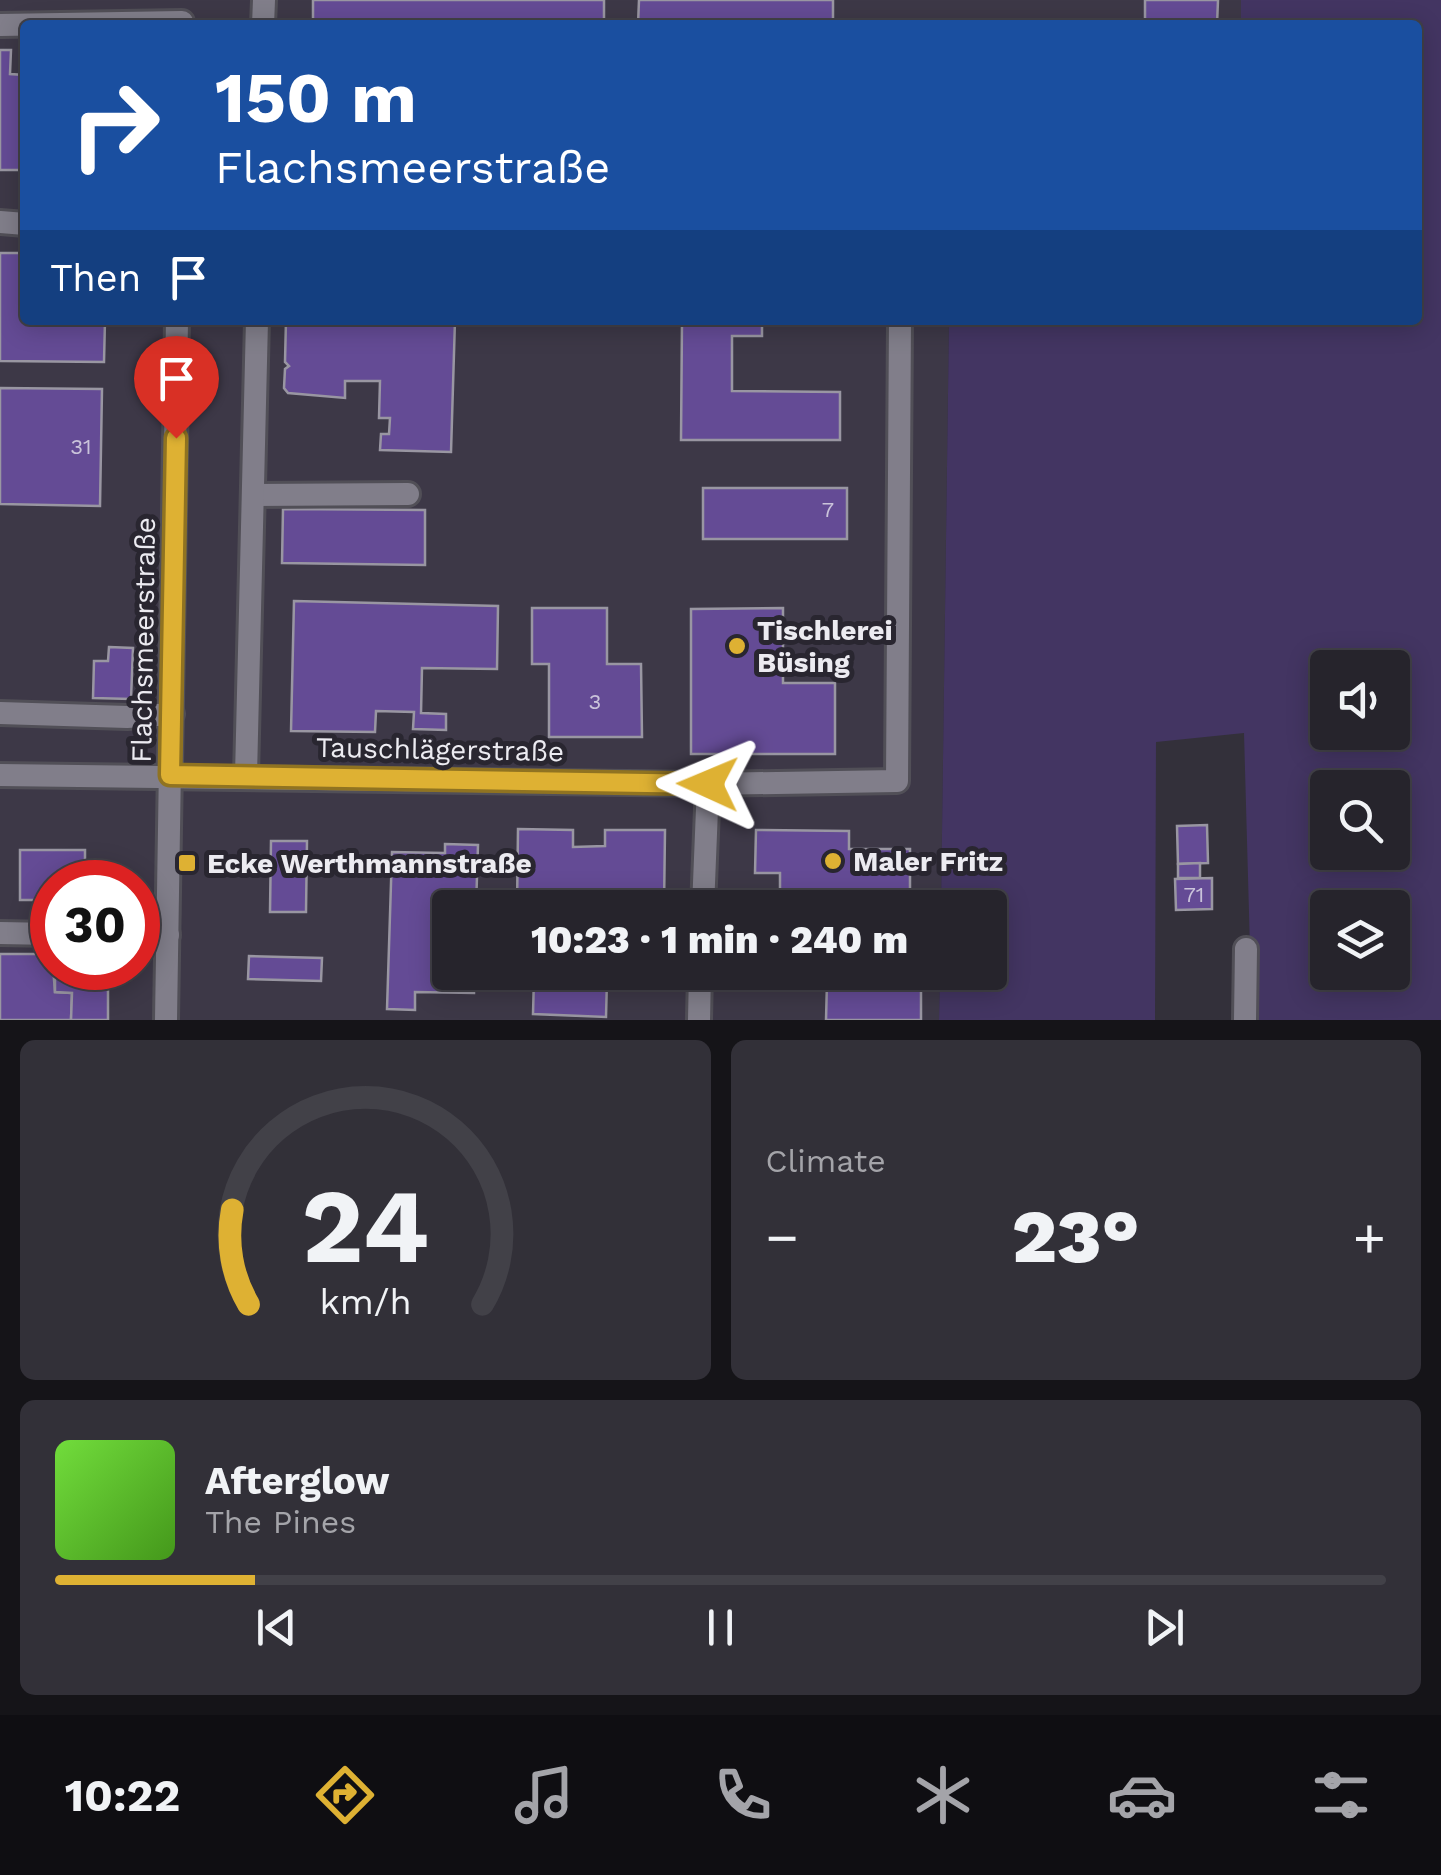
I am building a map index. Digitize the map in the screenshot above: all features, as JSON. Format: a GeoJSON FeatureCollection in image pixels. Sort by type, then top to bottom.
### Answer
{"type":"FeatureCollection","features":[{"type":"Feature","properties":{"kind":"street"},"geometry":{"type":"LineString","coordinates":[[109,20],[182,16]]}},
{"type":"Feature","properties":{"kind":"street","name":"Flachsmeerstraße"},"geometry":{"type":"LineString","coordinates":[[166,1020],[178,325]]}},
{"type":"Feature","properties":{"kind":"street"},"geometry":{"type":"LineString","coordinates":[[246,776],[256,325]]}},
{"type":"Feature","properties":{"kind":"street","name":"Tauschlägerstraße"},"geometry":{"type":"LineString","coordinates":[[0,775],[708,784],[897,781],[900,325]]}},
{"type":"Feature","properties":{"kind":"street"},"geometry":{"type":"LineString","coordinates":[[252,495],[408,494]]}},
{"type":"Feature","properties":{"kind":"street"},"geometry":{"type":"LineString","coordinates":[[0,713],[127,718],[172,714]]}},
{"type":"Feature","properties":{"kind":"street"},"geometry":{"type":"LineString","coordinates":[[704,890],[708,784]]}},
{"type":"Feature","properties":{"kind":"street"},"geometry":{"type":"LineString","coordinates":[[0,933],[30,934]]}},
{"type":"Feature","properties":{"kind":"street"},"geometry":{"type":"LineString","coordinates":[[160,935],[168,935]]}},
{"type":"Feature","properties":{"kind":"street"},"geometry":{"type":"LineString","coordinates":[[1245,1020],[1246,949]]}},
{"type":"Feature","properties":{"kind":"street"},"geometry":{"type":"LineString","coordinates":[[698,1020],[699,990]]}},
{"type":"Feature","properties":{"kind":"shaded area"},"geometry":{"type":"Polygon","coordinates":[[[0,0],[1244,0],[1244,20],[20,20],[20,325],[949,325],[941,890],[432,890],[432,990],[940,990],[939,1020],[0,1020],[0,0]]]}},
{"type":"Feature","properties":{"kind":"shaded area"},"geometry":{"type":"Polygon","coordinates":[[[1241,0],[1441,0],[1441,1020],[1252,1020],[1244,733],[1156,742],[1155,1020],[939,1020],[940,990],[1007,990],[1007,890],[941,890],[949,325],[1422,325],[1422,20],[1241,20],[1241,0]]]}},
{"type":"Feature","properties":{"kind":"building"},"geometry":{"type":"Polygon","coordinates":[[[313,0],[604,0],[604,20],[313,19],[313,0]]]}},
{"type":"Feature","properties":{"kind":"building"},"geometry":{"type":"Polygon","coordinates":[[[639,0],[833,0],[833,20],[638,20],[639,0]]]}},
{"type":"Feature","properties":{"kind":"building"},"geometry":{"type":"Polygon","coordinates":[[[1145,0],[1218,0],[1217,20],[1145,20],[1145,0]]]}},
{"type":"Feature","properties":{"kind":"building"},"geometry":{"type":"Polygon","coordinates":[[[0,50],[11,50],[10,74],[20,75],[20,170],[0,170],[0,50]]]}},
{"type":"Feature","properties":{"kind":"building"},"geometry":{"type":"Polygon","coordinates":[[[0,253],[20,253],[20,325],[105,325],[104,362],[0,361],[0,253]]]}},
{"type":"Feature","properties":{"kind":"building"},"geometry":{"type":"Polygon","coordinates":[[[286,325],[455,325],[451,452],[380,450],[381,434],[389,434],[390,418],[379,418],[380,381],[345,381],[345,398],[288,393],[284,388],[285,369],[289,366],[285,362],[286,325]]]}},
{"type":"Feature","properties":{"kind":"building"},"geometry":{"type":"Polygon","coordinates":[[[682,325],[762,325],[762,336],[732,336],[732,391],[840,392],[840,440],[681,440],[682,325]]]}},
{"type":"Feature","properties":{"kind":"building"},"geometry":{"type":"Polygon","coordinates":[[[0,388],[102,389],[100,506],[0,504],[0,388]]]}},
{"type":"Feature","properties":{"kind":"building"},"geometry":{"type":"Polygon","coordinates":[[[703,488],[847,488],[847,539],[703,539],[703,488]]]}},
{"type":"Feature","properties":{"kind":"building"},"geometry":{"type":"Polygon","coordinates":[[[283,509],[425,510],[425,565],[282,563],[283,509]]]}},
{"type":"Feature","properties":{"kind":"building"},"geometry":{"type":"Polygon","coordinates":[[[294,601],[498,606],[497,669],[422,668],[421,713],[446,714],[446,730],[413,729],[414,712],[376,711],[375,732],[291,731],[294,601]]]}},
{"type":"Feature","properties":{"kind":"building"},"geometry":{"type":"Polygon","coordinates":[[[532,608],[607,608],[607,664],[641,664],[642,737],[549,737],[549,664],[532,664],[532,608]]]}},
{"type":"Feature","properties":{"kind":"building","name":"Tischlerei Büsing"},"geometry":{"type":"Polygon","coordinates":[[[783,608],[783,683],[835,683],[835,754],[691,754],[691,609],[783,608]]]}},
{"type":"Feature","properties":{"kind":"building"},"geometry":{"type":"Polygon","coordinates":[[[109,647],[133,648],[131,699],[93,698],[94,661],[108,661],[109,647]]]}},
{"type":"Feature","properties":{"kind":"building"},"geometry":{"type":"Polygon","coordinates":[[[1207,825],[1208,863],[1178,864],[1177,826],[1207,825]]]}},
{"type":"Feature","properties":{"kind":"building"},"geometry":{"type":"Polygon","coordinates":[[[518,829],[573,830],[573,847],[605,846],[605,830],[665,830],[664,890],[517,890],[518,829]]]}},
{"type":"Feature","properties":{"kind":"building","name":"Maler Fritz"},"geometry":{"type":"Polygon","coordinates":[[[756,830],[849,831],[849,849],[910,849],[910,890],[780,890],[780,873],[755,873],[756,830]]]}},
{"type":"Feature","properties":{"kind":"building"},"geometry":{"type":"Polygon","coordinates":[[[271,841],[307,841],[306,912],[270,912],[271,841]]]}},
{"type":"Feature","properties":{"kind":"building"},"geometry":{"type":"Polygon","coordinates":[[[445,844],[478,845],[477,890],[432,890],[432,990],[474,993],[415,992],[415,1010],[387,1009],[392,852],[445,853],[445,844]]]}},
{"type":"Feature","properties":{"kind":"building"},"geometry":{"type":"Polygon","coordinates":[[[20,850],[85,850],[85,860],[30,860],[30,900],[20,900],[20,850]]]}},
{"type":"Feature","properties":{"kind":"building"},"geometry":{"type":"Polygon","coordinates":[[[1200,863],[1200,878],[1178,878],[1178,864],[1200,863]]]}},
{"type":"Feature","properties":{"kind":"building"},"geometry":{"type":"Polygon","coordinates":[[[1212,878],[1212,909],[1176,910],[1175,879],[1212,878]]]}},
{"type":"Feature","properties":{"kind":"building"},"geometry":{"type":"Polygon","coordinates":[[[0,954],[30,954],[30,990],[72,993],[71,1020],[0,1020],[0,954]]]}},
{"type":"Feature","properties":{"kind":"building"},"geometry":{"type":"Polygon","coordinates":[[[249,956],[322,958],[321,981],[248,979],[249,956]]]}},
{"type":"Feature","properties":{"kind":"building"},"geometry":{"type":"Polygon","coordinates":[[[108,990],[108,1020],[71,1020],[72,993],[55,992],[108,990]]]}},
{"type":"Feature","properties":{"kind":"building"},"geometry":{"type":"Polygon","coordinates":[[[534,990],[607,990],[606,1017],[533,1014],[534,990]]]}},
{"type":"Feature","properties":{"kind":"building"},"geometry":{"type":"Polygon","coordinates":[[[827,990],[921,990],[921,1020],[826,1020],[827,990]]]}},
{"type":"Feature","properties":{"kind":"place","name":"Tischlerei Büsing"},"geometry":{"type":"Point","coordinates":[737,646]}},
{"type":"Feature","properties":{"kind":"place","name":"Maler Fritz"},"geometry":{"type":"Point","coordinates":[833,861]}},
{"type":"Feature","properties":{"kind":"place","name":"Ecke Werthmannstraße"},"geometry":{"type":"Point","coordinates":[187,863]}},
{"type":"Feature","properties":{"kind":"route"},"geometry":{"type":"LineString","coordinates":[[176,438],[170,775],[708,784]]}}]}
